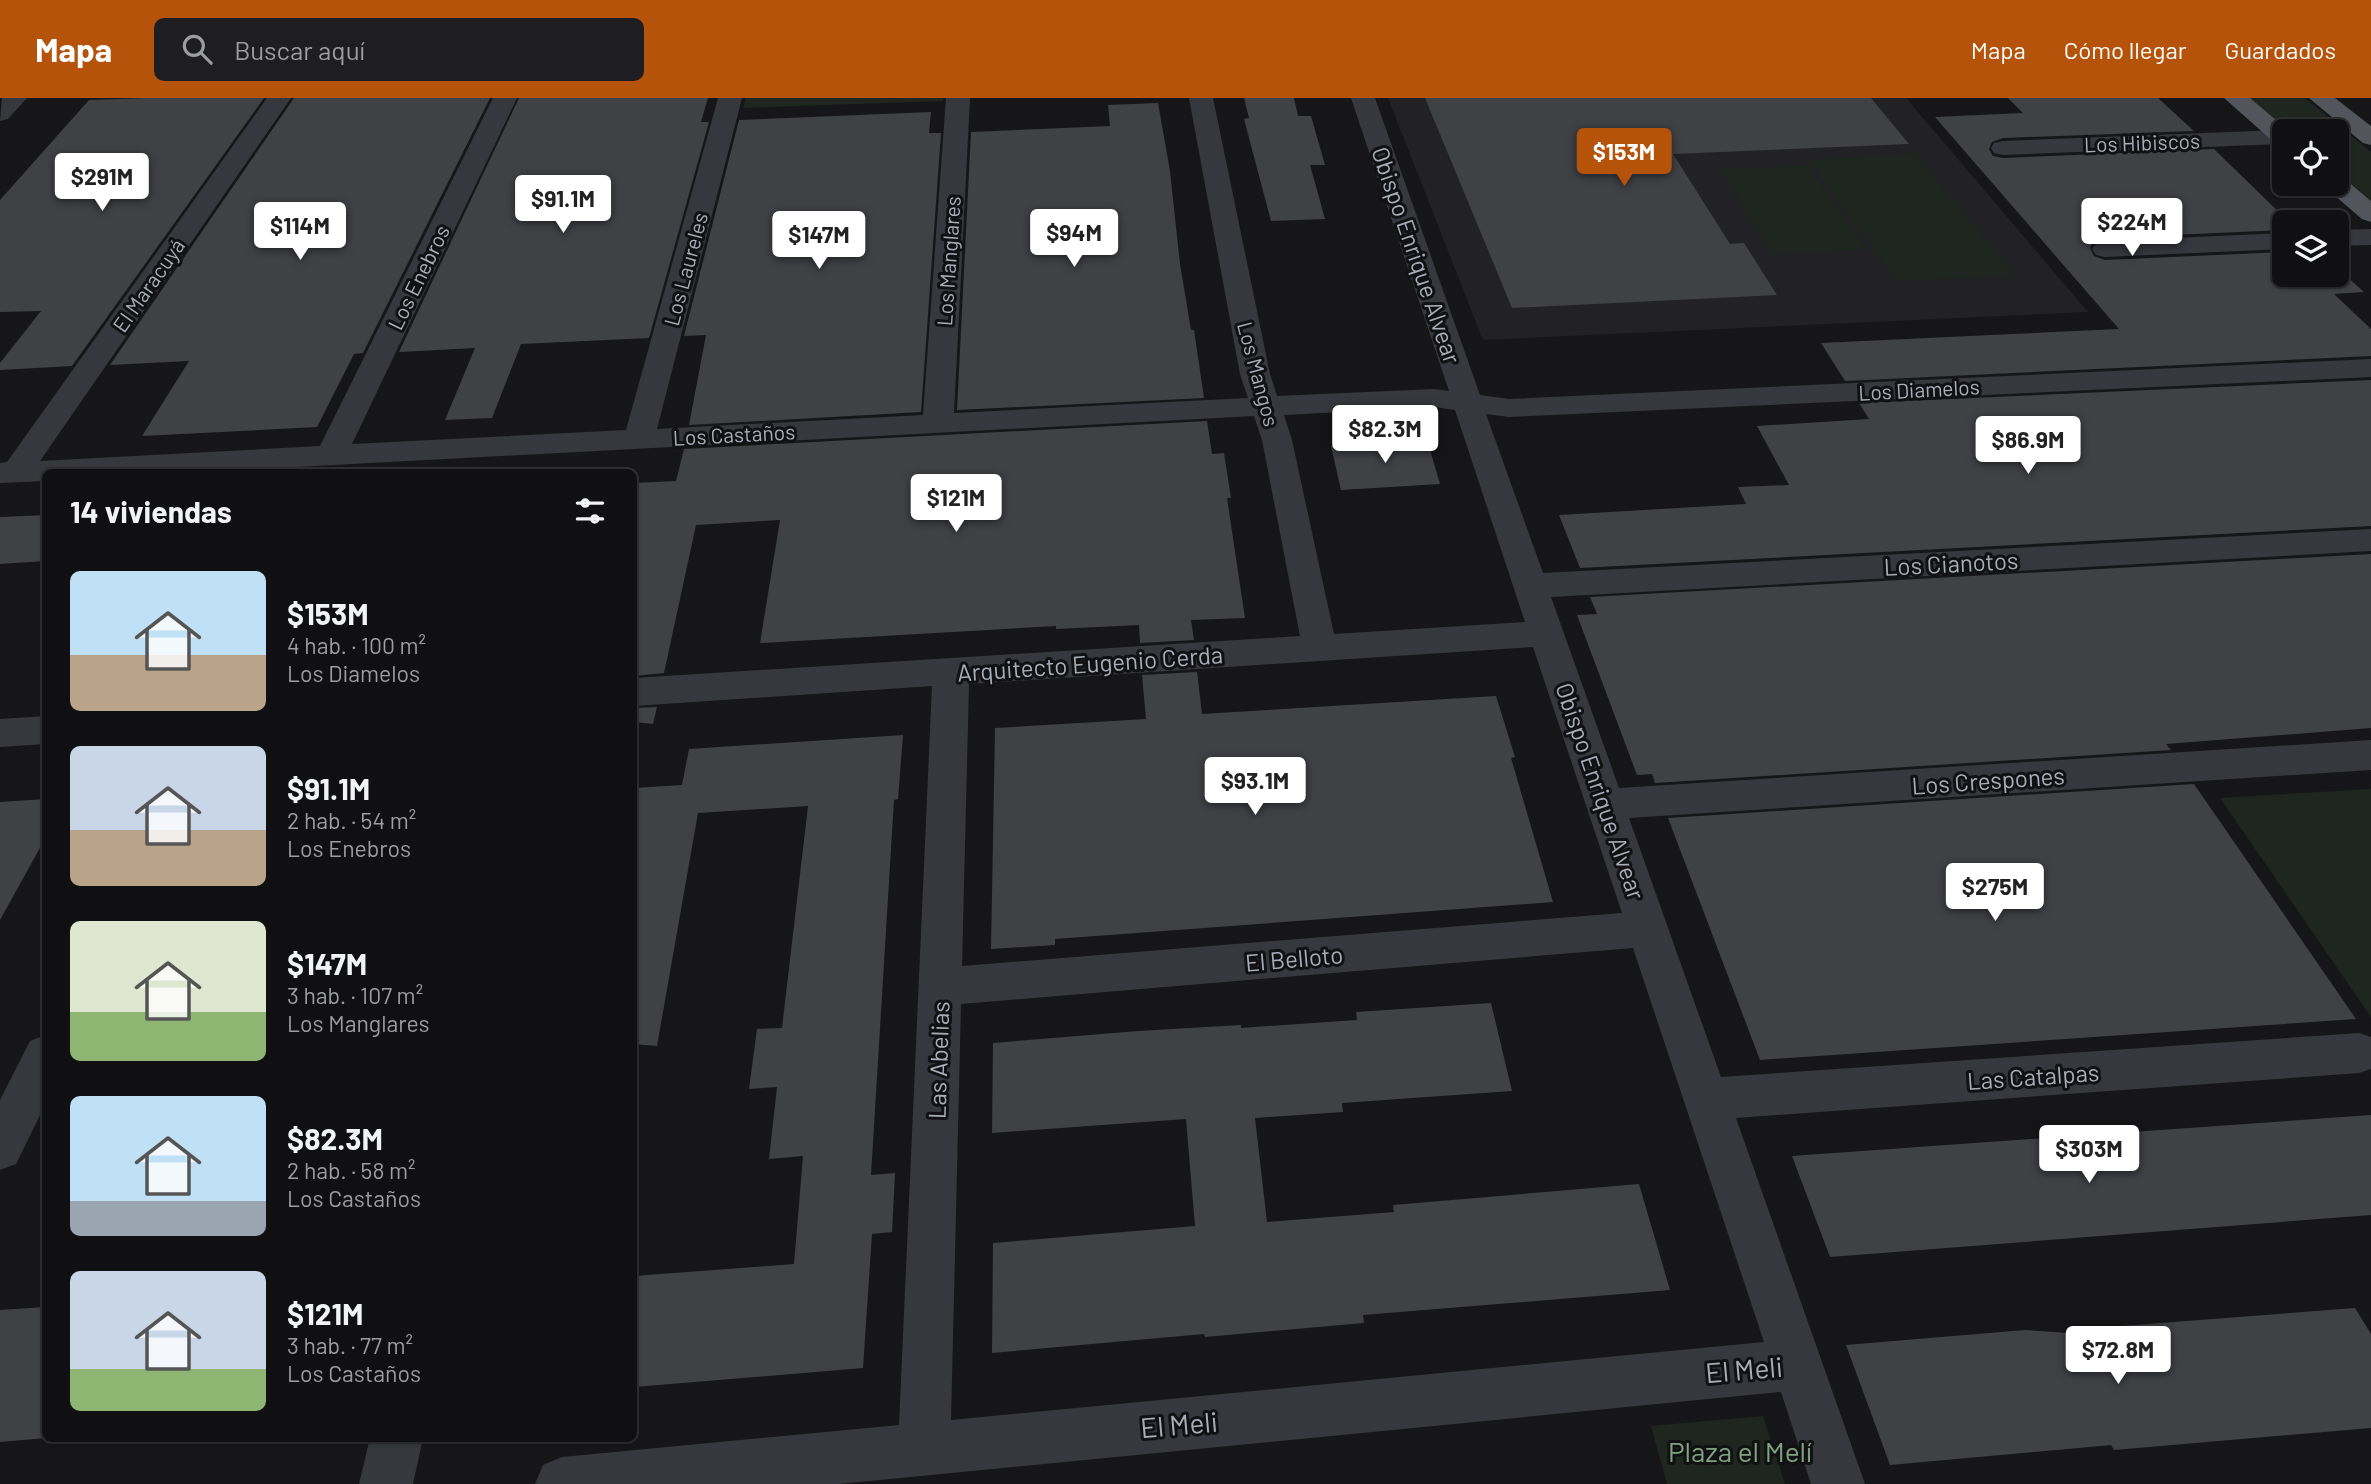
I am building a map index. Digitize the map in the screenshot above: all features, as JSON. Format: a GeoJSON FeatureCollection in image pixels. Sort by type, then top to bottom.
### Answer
{"type":"FeatureCollection","features":[{"type":"Feature","properties":{"kind":"main road"},"geometry":{"type":"LineString","coordinates":[[2236,98],[2272,129]]}},
{"type":"Feature","properties":{"kind":"main road"},"geometry":{"type":"LineString","coordinates":[[2320,98],[2371,138]]}},
{"type":"Feature","properties":{"kind":"main road"},"geometry":{"type":"LineString","coordinates":[[2349,195],[2371,214]]}},
{"type":"Feature","properties":{"kind":"street"},"geometry":{"type":"LineString","coordinates":[[0,114],[15,98]]}},
{"type":"Feature","properties":{"kind":"street","name":"El Maracuyá"},"geometry":{"type":"LineString","coordinates":[[8,472],[279,98]]}},
{"type":"Feature","properties":{"kind":"street","name":"Los Enebros"},"geometry":{"type":"LineString","coordinates":[[331,456],[505,98]]}},
{"type":"Feature","properties":{"kind":"street","name":"Los Laureles"},"geometry":{"type":"LineString","coordinates":[[639,439],[730,98]]}},
{"type":"Feature","properties":{"kind":"street","name":"Los Manglares"},"geometry":{"type":"LineString","coordinates":[[938,424],[958,98]]}},
{"type":"Feature","properties":{"kind":"street","name":"Los Mangos"},"geometry":{"type":"LineString","coordinates":[[1201,98],[1255,374],[1277,440],[1320,649]]}},
{"type":"Feature","properties":{"kind":"street","name":"Obispo Enrique Alvear"},"geometry":{"type":"LineString","coordinates":[[1363,98],[1838,1484]]}},
{"type":"Feature","properties":{"kind":"street","name":"Los Hibiscos"},"geometry":{"type":"LineString","coordinates":[[2003,148],[2272,138]]}},
{"type":"Feature","properties":{"kind":"street"},"geometry":{"type":"LineString","coordinates":[[2349,238],[2371,237]]}},
{"type":"Feature","properties":{"kind":"street"},"geometry":{"type":"LineString","coordinates":[[2105,249],[2272,242]]}},
{"type":"Feature","properties":{"kind":"street","name":"Los Diamelos"},"geometry":{"type":"LineString","coordinates":[[1467,402],[1509,408],[2371,368]]}},
{"type":"Feature","properties":{"kind":"street","name":"Los Castaños"},"geometry":{"type":"LineString","coordinates":[[69,469],[1266,406],[1434,398],[1467,402]]}},
{"type":"Feature","properties":{"kind":"street","name":"Los Castaños"},"geometry":{"type":"LineString","coordinates":[[8,472],[42,470]]}},
{"type":"Feature","properties":{"kind":"street","name":"Los Cianotos"},"geometry":{"type":"LineString","coordinates":[[1531,586],[2371,540]]}},
{"type":"Feature","properties":{"kind":"street","name":"Arquitecto Eugenio Cerda"},"geometry":{"type":"LineString","coordinates":[[637,692],[1546,633]]}},
{"type":"Feature","properties":{"kind":"street","name":"Las Abelias"},"geometry":{"type":"LineString","coordinates":[[924,1448],[951,671]]}},
{"type":"Feature","properties":{"kind":"street"},"geometry":{"type":"LineString","coordinates":[[0,733],[42,730]]}},
{"type":"Feature","properties":{"kind":"street","name":"Los Crespones"},"geometry":{"type":"LineString","coordinates":[[1605,804],[2371,755]]}},
{"type":"Feature","properties":{"kind":"street","name":"El Belloto"},"geometry":{"type":"LineString","coordinates":[[940,987],[1648,929]]}},
{"type":"Feature","properties":{"kind":"street","name":"Las Catalpas"},"geometry":{"type":"LineString","coordinates":[[1706,1099],[2359,1053]]}},
{"type":"Feature","properties":{"kind":"street"},"geometry":{"type":"LineString","coordinates":[[0,1148],[42,1063]]}},
{"type":"Feature","properties":{"kind":"street","name":"El Meli"},"geometry":{"type":"LineString","coordinates":[[562,1484],[1797,1365]]}},
{"type":"Feature","properties":{"kind":"street"},"geometry":{"type":"LineString","coordinates":[[386,1484],[396,1442]]}},
{"type":"Feature","properties":{"kind":"shaded area"},"geometry":{"type":"Polygon","coordinates":[[[1388,98],[1906,98],[2088,312],[1483,340],[1388,98]]]}},
{"type":"Feature","properties":{"kind":"green space"},"geometry":{"type":"Polygon","coordinates":[[[746,98],[943,98],[943,101],[743,108],[746,98]]]}},
{"type":"Feature","properties":{"kind":"green space"},"geometry":{"type":"Polygon","coordinates":[[[2249,98],[2305,98],[2331,119],[2274,119],[2249,98]]]}},
{"type":"Feature","properties":{"kind":"green space"},"geometry":{"type":"Polygon","coordinates":[[[2349,134],[2371,152],[2371,200],[2349,182],[2349,134]]]}},
{"type":"Feature","properties":{"kind":"green space"},"geometry":{"type":"Polygon","coordinates":[[[1915,155],[2015,275],[1897,281],[1808,160],[1915,155]]]}},
{"type":"Feature","properties":{"kind":"green space"},"geometry":{"type":"Polygon","coordinates":[[[1807,166],[1867,249],[1773,253],[1720,169],[1807,166]]]}},
{"type":"Feature","properties":{"kind":"green space"},"geometry":{"type":"Polygon","coordinates":[[[2371,789],[2371,1017],[2220,798],[2371,789]]]}},
{"type":"Feature","properties":{"kind":"green space","name":"Plaza el Melí"},"geometry":{"type":"Polygon","coordinates":[[[1763,1416],[1785,1484],[1667,1484],[1651,1426],[1763,1416]]]}},
{"type":"Feature","properties":{"kind":"building"},"geometry":{"type":"Polygon","coordinates":[[[264,98],[72,366],[0,370],[0,363],[41,311],[0,312],[0,200],[89,100],[264,98]]]}},
{"type":"Feature","properties":{"kind":"building"},"geometry":{"type":"Polygon","coordinates":[[[294,98],[490,98],[363,353],[354,354],[317,427],[142,436],[189,361],[110,365],[294,98]]]}},
{"type":"Feature","properties":{"kind":"building"},"geometry":{"type":"Polygon","coordinates":[[[519,98],[708,98],[701,122],[709,122],[649,338],[521,344],[492,418],[445,420],[475,348],[399,352],[519,98]]]}},
{"type":"Feature","properties":{"kind":"building"},"geometry":{"type":"Polygon","coordinates":[[[1244,98],[1294,98],[1298,116],[1311,116],[1325,165],[1310,165],[1325,219],[1271,221],[1244,119],[1249,118],[1244,98]]]}},
{"type":"Feature","properties":{"kind":"building"},"geometry":{"type":"Polygon","coordinates":[[[1425,98],[1871,98],[1909,144],[1673,154],[1730,244],[1744,243],[1777,295],[1512,308],[1425,98]]]}},
{"type":"Feature","properties":{"kind":"building"},"geometry":{"type":"Polygon","coordinates":[[[2008,98],[2158,98],[2194,131],[2003,138],[1992,142],[1989,149],[1993,156],[2003,158],[2214,149],[2277,210],[2272,210],[2272,231],[2104,238],[2095,240],[2090,248],[2094,256],[2105,260],[2272,253],[2272,287],[2349,287],[2349,279],[2364,292],[2334,294],[2371,329],[2371,356],[1845,381],[1821,343],[2119,329],[1935,117],[2023,113],[2008,98]]]}},
{"type":"Feature","properties":{"kind":"building"},"geometry":{"type":"Polygon","coordinates":[[[1158,103],[1170,171],[1180,264],[1191,330],[1194,330],[1204,398],[957,410],[971,132],[1110,126],[1108,105],[1158,103]]]}},
{"type":"Feature","properties":{"kind":"building"},"geometry":{"type":"Polygon","coordinates":[[[931,112],[929,133],[941,133],[921,412],[689,425],[706,335],[684,336],[739,120],[931,112]]]}},
{"type":"Feature","properties":{"kind":"building"},"geometry":{"type":"Polygon","coordinates":[[[2371,380],[2371,526],[1580,568],[1559,515],[1746,504],[1738,487],[1789,485],[1757,426],[1869,419],[1859,403],[2371,380]]]}},
{"type":"Feature","properties":{"kind":"building"},"geometry":{"type":"Polygon","coordinates":[[[1207,421],[1212,454],[1224,453],[1231,498],[1227,498],[1245,618],[1191,620],[1194,640],[1140,643],[1139,625],[1056,629],[1056,626],[760,643],[780,520],[696,525],[664,673],[637,676],[637,483],[676,481],[684,449],[1207,421]]]}},
{"type":"Feature","properties":{"kind":"building"},"geometry":{"type":"Polygon","coordinates":[[[1427,440],[1440,484],[1341,490],[1331,446],[1427,440]]]}},
{"type":"Feature","properties":{"kind":"building"},"geometry":{"type":"Polygon","coordinates":[[[42,515],[42,561],[0,564],[0,517],[42,515]]]}},
{"type":"Feature","properties":{"kind":"building"},"geometry":{"type":"Polygon","coordinates":[[[2371,554],[2371,728],[2166,744],[2171,750],[1655,783],[1652,774],[1637,775],[1577,615],[1597,614],[1590,597],[2371,554]]]}},
{"type":"Feature","properties":{"kind":"building"},"geometry":{"type":"Polygon","coordinates":[[[1197,672],[1202,714],[1496,696],[1553,902],[1055,939],[1055,945],[991,949],[995,728],[1146,719],[1142,675],[1197,672]]]}},
{"type":"Feature","properties":{"kind":"building"},"geometry":{"type":"Polygon","coordinates":[[[657,707],[653,724],[637,722],[637,708],[657,707]]]}},
{"type":"Feature","properties":{"kind":"building"},"geometry":{"type":"Polygon","coordinates":[[[903,735],[898,799],[894,800],[871,1175],[895,1173],[892,1232],[872,1234],[863,1368],[637,1387],[637,1276],[794,1264],[803,1156],[769,1159],[777,1087],[749,1089],[757,1029],[782,1028],[808,806],[698,813],[657,1046],[637,1044],[637,788],[682,785],[689,749],[903,735]]]}},
{"type":"Feature","properties":{"kind":"building"},"geometry":{"type":"Polygon","coordinates":[[[2194,784],[2356,1019],[1760,1060],[1668,818],[2194,784]]]}},
{"type":"Feature","properties":{"kind":"building"},"geometry":{"type":"Polygon","coordinates":[[[42,799],[42,844],[0,920],[0,802],[42,799]]]}},
{"type":"Feature","properties":{"kind":"building"},"geometry":{"type":"Polygon","coordinates":[[[1491,1003],[1512,1091],[1342,1103],[1343,1112],[1255,1118],[1267,1222],[1394,1212],[1393,1205],[1639,1184],[1670,1290],[1363,1315],[1364,1323],[992,1353],[993,1243],[1195,1226],[1186,1119],[992,1133],[993,1043],[1138,1031],[1241,1025],[1241,1028],[1357,1020],[1356,1012],[1491,1003]]]}},
{"type":"Feature","properties":{"kind":"building"},"geometry":{"type":"Polygon","coordinates":[[[2371,1115],[2371,1215],[1830,1257],[1792,1156],[2371,1115]]]}},
{"type":"Feature","properties":{"kind":"building"},"geometry":{"type":"Polygon","coordinates":[[[42,1307],[42,1438],[0,1442],[0,1310],[42,1307]]]}},
{"type":"Feature","properties":{"kind":"building"},"geometry":{"type":"Polygon","coordinates":[[[2355,1308],[2371,1334],[2371,1428],[2114,1450],[2111,1445],[1890,1465],[1846,1345],[2025,1330],[2126,1337],[2121,1326],[2355,1308]]]}}]}
